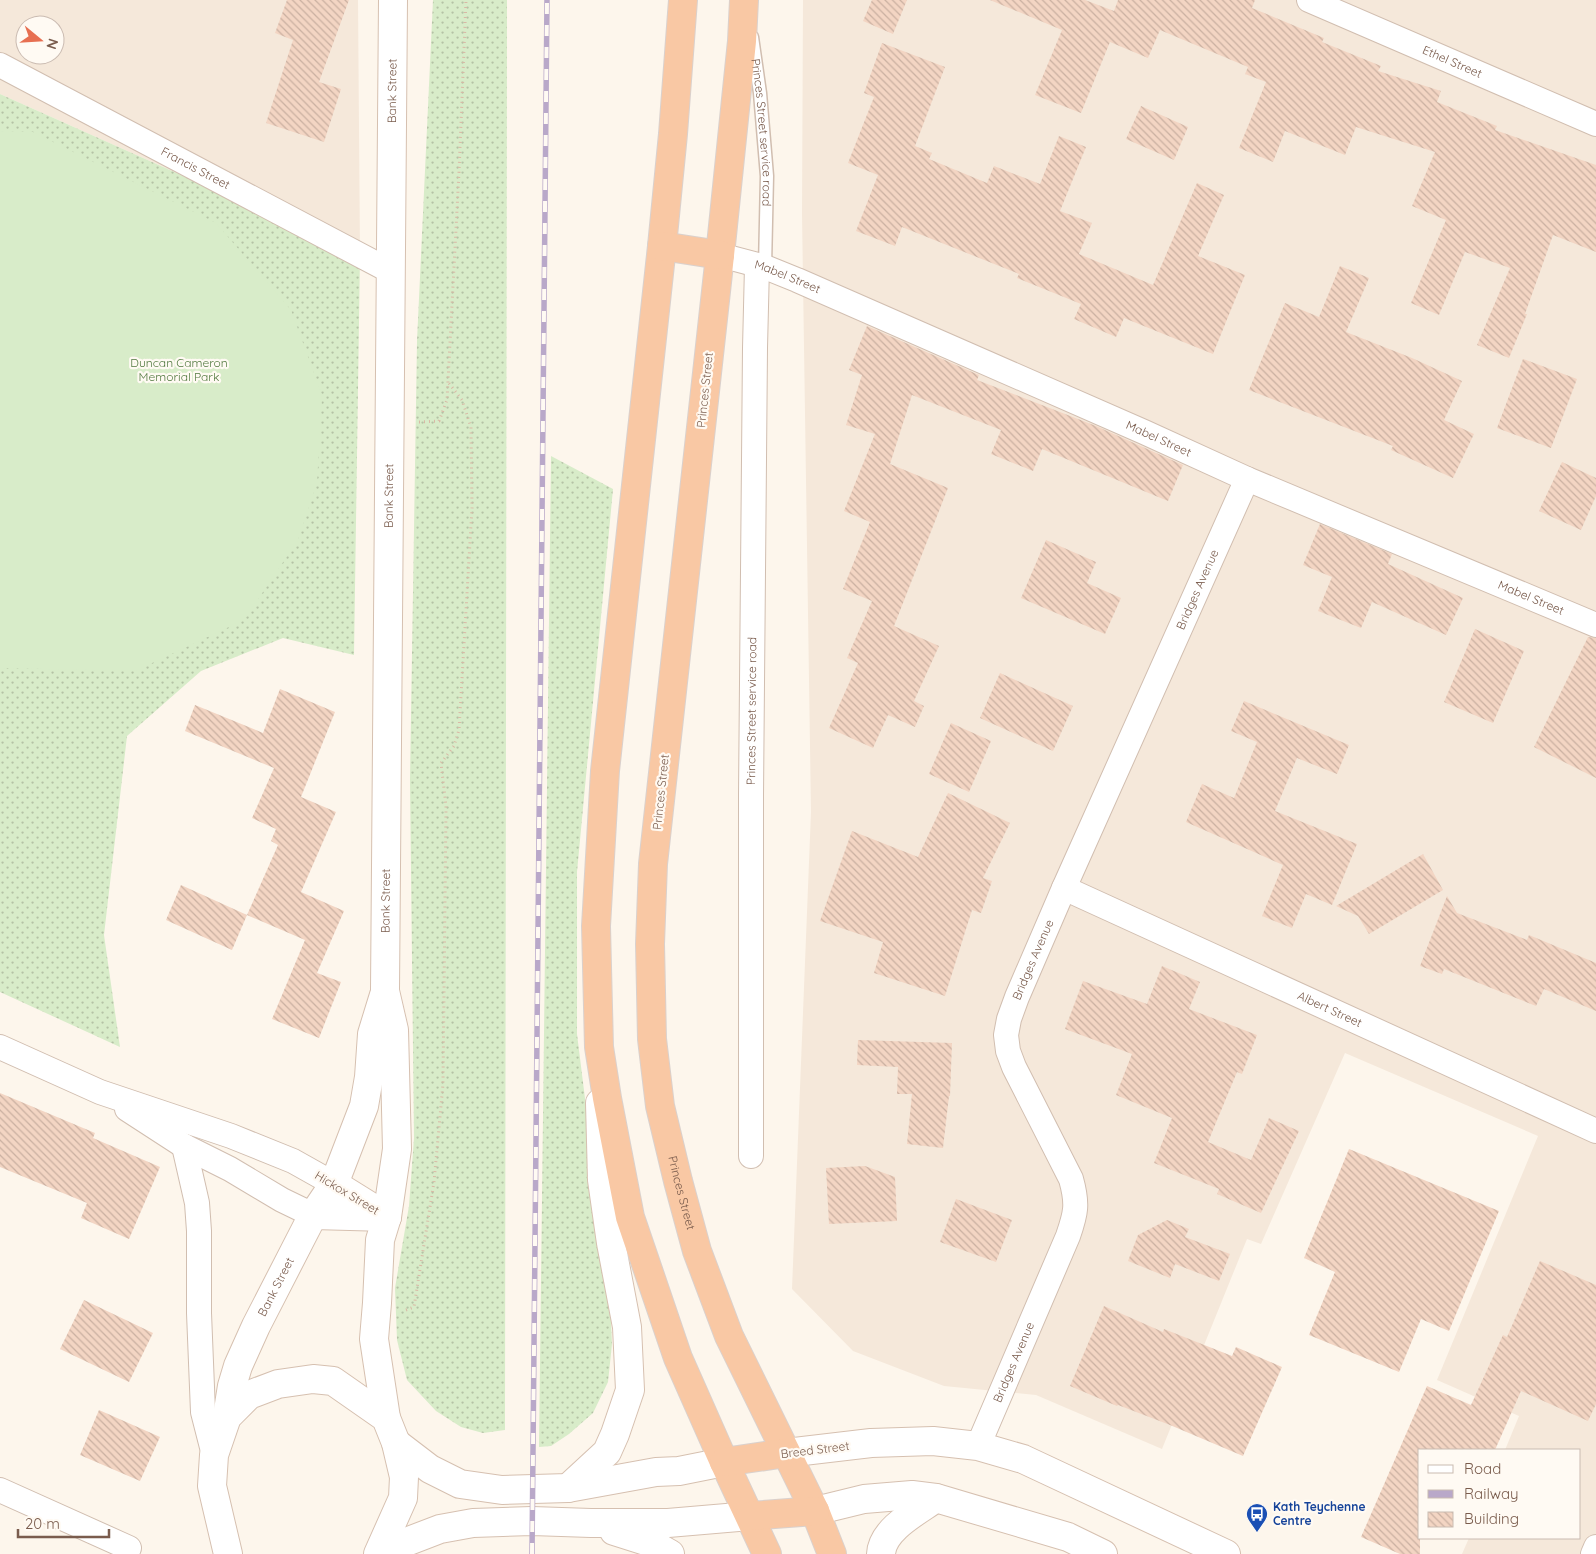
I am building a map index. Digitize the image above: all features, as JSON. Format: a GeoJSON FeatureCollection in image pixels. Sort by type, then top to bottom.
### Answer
{"type":"FeatureCollection","features":[{"type":"Feature","properties":{"kind":"highway"},"geometry":{"type":"LineString","coordinates":[[683,0],[662,246],[605,771],[596,926],[599,1047],[611,1125],[630,1217],[678,1358],[767,1554]]}},
{"type":"Feature","properties":{"kind":"highway","name":"Princes Street"},"geometry":{"type":"LineString","coordinates":[[745,0],[720,255],[654,864],[650,944],[652,1039],[660,1106],[697,1251],[728,1336],[815,1511],[832,1554]]}},
{"type":"Feature","properties":{"kind":"highway"},"geometry":{"type":"LineString","coordinates":[[662,246],[720,255]]}},
{"type":"Feature","properties":{"kind":"highway","name":"Breed Street"},"geometry":{"type":"LineString","coordinates":[[724,1462],[786,1453]]}},
{"type":"Feature","properties":{"kind":"highway"},"geometry":{"type":"LineString","coordinates":[[750,1516],[815,1511]]}},
{"type":"Feature","properties":{"kind":"main road","name":"Bank Street"},"geometry":{"type":"LineString","coordinates":[[379,1553],[403,1498],[404,1477],[396,1443],[386,1418],[374,1339],[380,1240],[387,1217],[397,1149],[394,1030],[385,991],[393,0]]}},
{"type":"Feature","properties":{"kind":"main road","name":"Bank Street"},"geometry":{"type":"LineString","coordinates":[[231,1548],[212,1486],[214,1455],[227,1417],[232,1386],[238,1366],[256,1326],[313,1215],[334,1184],[364,1106],[369,1077],[372,1034],[385,991]]}},
{"type":"Feature","properties":{"kind":"main road"},"geometry":{"type":"LineString","coordinates":[[568,1488],[607,1452],[616,1434],[630,1390],[627,1327],[602,1180],[599,1047]]}},
{"type":"Feature","properties":{"kind":"main road","name":"Hickox Street"},"geometry":{"type":"LineString","coordinates":[[334,1184],[387,1217]]}},
{"type":"Feature","properties":{"kind":"main road","name":"Hickox Street"},"geometry":{"type":"LineString","coordinates":[[313,1215],[387,1217]]}},
{"type":"Feature","properties":{"kind":"main road"},"geometry":{"type":"LineString","coordinates":[[227,1417],[249,1395],[278,1384],[313,1379],[333,1381],[386,1418]]}},
{"type":"Feature","properties":{"kind":"main road","name":"Breed Street"},"geometry":{"type":"LineString","coordinates":[[786,1453],[871,1443],[933,1441],[978,1446],[1023,1459],[1216,1552]]}},
{"type":"Feature","properties":{"kind":"main road","name":"Breed Street"},"geometry":{"type":"LineString","coordinates":[[396,1443],[430,1469],[460,1484],[502,1490],[568,1488],[724,1462]]}},
{"type":"Feature","properties":{"kind":"main road"},"geometry":{"type":"LineString","coordinates":[[815,1511],[864,1499],[912,1495],[936,1498],[1068,1537],[1103,1554]]}},
{"type":"Feature","properties":{"kind":"main road"},"geometry":{"type":"LineString","coordinates":[[881,1554],[881,1548],[894,1528],[936,1498]]}},
{"type":"Feature","properties":{"kind":"main road"},"geometry":{"type":"LineString","coordinates":[[379,1553],[440,1530],[473,1523],[532,1521],[668,1523],[750,1516]]}},
{"type":"Feature","properties":{"kind":"main road"},"geometry":{"type":"LineString","coordinates":[[591,1523],[649,1542],[670,1554]]}},
{"type":"Feature","properties":{"kind":"street","name":"Ethel Street"},"geometry":{"type":"LineString","coordinates":[[1309,0],[1596,124]]}},
{"type":"Feature","properties":{"kind":"street","name":"Francis Street"},"geometry":{"type":"LineString","coordinates":[[0,66],[390,271]]}},
{"type":"Feature","properties":{"kind":"street","name":"Mabel Street"},"geometry":{"type":"LineString","coordinates":[[720,255],[797,280],[1247,479],[1596,625]]}},
{"type":"Feature","properties":{"kind":"street","name":"Princes Street service road"},"geometry":{"type":"LineString","coordinates":[[750,1156],[754,348],[761,267]]}},
{"type":"Feature","properties":{"kind":"street","name":"Bridges Avenue"},"geometry":{"type":"LineString","coordinates":[[978,1446],[1075,1216],[1076,1197],[1071,1180],[1014,1067],[1008,1051],[1006,1035],[1009,1019],[1064,888],[1247,479]]}},
{"type":"Feature","properties":{"kind":"street","name":"Albert Street"},"geometry":{"type":"LineString","coordinates":[[1064,888],[1596,1131]]}},
{"type":"Feature","properties":{"kind":"street","name":"Hickox Street"},"geometry":{"type":"LineString","coordinates":[[0,1047],[100,1092],[200,1124],[293,1161],[334,1184]]}},
{"type":"Feature","properties":{"kind":"street","name":"Hickox Street"},"geometry":{"type":"LineString","coordinates":[[100,1092],[184,1146],[313,1215]]}},
{"type":"Feature","properties":{"kind":"street"},"geometry":{"type":"LineString","coordinates":[[200,1124],[184,1146],[197,1203],[203,1412],[214,1455]]}},
{"type":"Feature","properties":{"kind":"street"},"geometry":{"type":"LineString","coordinates":[[0,1490],[129,1548]]}},
{"type":"Feature","properties":{"kind":"street"},"geometry":{"type":"LineString","coordinates":[[1593,1554],[1596,1546]]}},
{"type":"Feature","properties":{"kind":"lane","name":"Princes Street service road"},"geometry":{"type":"LineString","coordinates":[[745,0],[756,56],[767,176],[761,267]]}},
{"type":"Feature","properties":{"kind":"path"},"geometry":{"type":"LineString","coordinates":[[390,423],[439,421],[447,400],[466,0]]}},
{"type":"Feature","properties":{"kind":"path"},"geometry":{"type":"LineString","coordinates":[[376,1322],[414,1307],[434,1182],[443,1084],[446,806],[441,763],[454,746],[459,730],[472,508],[472,427],[462,400],[448,382]]}},
{"type":"Feature","properties":{"kind":"shaded area"},"geometry":{"type":"Polygon","coordinates":[[[0,0],[358,0],[360,255],[0,94],[0,0]]]}},
{"type":"Feature","properties":{"kind":"shaded area"},"geometry":{"type":"Polygon","coordinates":[[[803,0],[1596,0],[1596,1554],[1462,1554],[1469,1539],[1581,1539],[1581,1449],[1505,1449],[1519,1416],[1437,1380],[1538,1136],[1345,1053],[1261,1244],[1247,1239],[1162,1449],[1036,1395],[944,1386],[853,1351],[792,1289],[811,812],[802,214],[803,0]]]}},
{"type":"Feature","properties":{"kind":"green space"},"geometry":{"type":"Polygon","coordinates":[[[433,0],[507,0],[505,1430],[483,1433],[461,1427],[436,1411],[407,1380],[397,1340],[395,1288],[409,1206],[414,1138],[410,780],[417,341],[433,0]]]}},
{"type":"Feature","properties":{"kind":"green space","name":"Duncan Cameron Memorial Park"},"geometry":{"type":"Polygon","coordinates":[[[0,94],[360,255],[354,655],[283,638],[201,671],[127,736],[104,935],[120,1047],[0,992],[0,94]]]}},
{"type":"Feature","properties":{"kind":"green space","name":"Duncan Cameron Memorial Park"},"geometry":{"type":"Polygon","coordinates":[[[0,131],[33,132],[216,223],[291,310],[322,395],[317,483],[298,540],[244,620],[135,671],[0,668],[0,131]]]}},
{"type":"Feature","properties":{"kind":"green space"},"geometry":{"type":"Polygon","coordinates":[[[551,456],[613,489],[577,872],[577,1034],[610,1300],[612,1344],[608,1382],[593,1413],[569,1434],[551,1446],[539,1447],[551,456]]]}},
{"type":"Feature","properties":{"kind":"building"},"geometry":{"type":"Polygon","coordinates":[[[287,0],[349,0],[319,82],[341,89],[324,142],[266,123],[293,40],[275,33],[287,0]]]}},
{"type":"Feature","properties":{"kind":"building"},"geometry":{"type":"Polygon","coordinates":[[[872,0],[907,0],[893,34],[863,21],[872,0]]]}},
{"type":"Feature","properties":{"kind":"building"},"geometry":{"type":"Polygon","coordinates":[[[990,0],[1085,0],[1114,11],[1118,0],[1255,0],[1252,8],[1324,38],[1322,42],[1381,66],[1378,71],[1441,91],[1437,102],[1497,126],[1495,130],[1596,165],[1596,252],[1553,235],[1525,314],[1527,314],[1509,358],[1477,345],[1510,268],[1465,252],[1439,315],[1411,303],[1446,220],[1412,206],[1435,152],[1356,127],[1345,155],[1285,131],[1273,162],[1239,148],[1266,82],[1245,74],[1248,67],[1160,30],[1148,58],[1110,42],[1081,113],[1035,95],[1062,30],[990,0]]]}},
{"type":"Feature","properties":{"kind":"building"},"geometry":{"type":"Polygon","coordinates":[[[882,43],[945,67],[915,146],[932,153],[929,159],[987,183],[994,166],[1040,184],[1059,136],[1086,147],[1060,211],[1092,223],[1079,254],[1153,285],[1197,183],[1224,195],[1198,256],[1245,275],[1213,354],[1124,318],[1116,337],[1074,319],[1081,304],[1017,278],[1019,274],[902,227],[895,246],[856,231],[878,175],[848,163],[874,97],[864,93],[882,43]]]}},
{"type":"Feature","properties":{"kind":"building"},"geometry":{"type":"Polygon","coordinates":[[[1141,106],[1188,127],[1174,160],[1126,139],[1141,106]]]}},
{"type":"Feature","properties":{"kind":"building"},"geometry":{"type":"Polygon","coordinates":[[[1340,266],[1369,278],[1346,332],[1412,358],[1462,381],[1444,420],[1474,434],[1453,478],[1391,450],[1393,446],[1249,390],[1285,303],[1319,317],[1340,266]]]}},
{"type":"Feature","properties":{"kind":"building"},"geometry":{"type":"Polygon","coordinates":[[[867,326],[979,375],[977,380],[1096,426],[1183,465],[1168,501],[1042,449],[1033,471],[991,454],[1001,430],[912,395],[890,464],[948,488],[894,626],[939,646],[914,701],[924,706],[915,727],[888,715],[873,748],[829,728],[858,663],[847,658],[872,601],[843,589],[870,522],[844,511],[875,434],[846,425],[862,375],[849,370],[867,326]]]}},
{"type":"Feature","properties":{"kind":"building"},"geometry":{"type":"Polygon","coordinates":[[[1523,359],[1577,379],[1551,448],[1497,428],[1523,359]]]}},
{"type":"Feature","properties":{"kind":"building"},"geometry":{"type":"Polygon","coordinates":[[[1562,462],[1596,478],[1596,496],[1581,530],[1539,511],[1562,462]]]}},
{"type":"Feature","properties":{"kind":"building"},"geometry":{"type":"Polygon","coordinates":[[[1320,524],[1392,554],[1388,564],[1463,598],[1446,635],[1372,602],[1361,628],[1318,611],[1332,577],[1303,565],[1320,524]]]}},
{"type":"Feature","properties":{"kind":"building"},"geometry":{"type":"Polygon","coordinates":[[[1046,540],[1096,562],[1087,583],[1121,598],[1105,634],[1021,598],[1046,540]]]}},
{"type":"Feature","properties":{"kind":"building"},"geometry":{"type":"Polygon","coordinates":[[[1475,629],[1524,651],[1493,723],[1444,702],[1475,629]]]}},
{"type":"Feature","properties":{"kind":"building"},"geometry":{"type":"Polygon","coordinates":[[[1588,637],[1596,638],[1596,778],[1534,747],[1588,637]]]}},
{"type":"Feature","properties":{"kind":"building"},"geometry":{"type":"Polygon","coordinates":[[[1000,673],[1073,706],[1053,751],[980,718],[1000,673]]]}},
{"type":"Feature","properties":{"kind":"building"},"geometry":{"type":"Polygon","coordinates":[[[280,689],[335,712],[301,797],[336,812],[301,892],[344,911],[317,973],[341,982],[319,1038],[272,1019],[305,940],[247,915],[278,845],[271,841],[276,829],[252,818],[274,768],[185,731],[195,705],[263,733],[280,689]]]}},
{"type":"Feature","properties":{"kind":"building"},"geometry":{"type":"Polygon","coordinates":[[[1244,701],[1349,745],[1337,774],[1297,758],[1275,811],[1357,844],[1332,905],[1306,894],[1292,928],[1262,916],[1283,865],[1186,822],[1202,784],[1234,798],[1257,742],[1231,731],[1244,701]]]}},
{"type":"Feature","properties":{"kind":"building"},"geometry":{"type":"Polygon","coordinates":[[[951,723],[991,741],[969,792],[929,774],[951,723]]]}},
{"type":"Feature","properties":{"kind":"building"},"geometry":{"type":"Polygon","coordinates":[[[948,793],[1010,823],[983,878],[992,881],[981,913],[972,910],[945,996],[874,973],[883,942],[820,921],[852,831],[918,857],[948,793]]]}},
{"type":"Feature","properties":{"kind":"building"},"geometry":{"type":"Polygon","coordinates":[[[1423,854],[1443,890],[1369,934],[1358,916],[1336,906],[1423,854]]]}},
{"type":"Feature","properties":{"kind":"building"},"geometry":{"type":"Polygon","coordinates":[[[181,885],[247,915],[232,950],[166,920],[181,885]]]}},
{"type":"Feature","properties":{"kind":"building"},"geometry":{"type":"Polygon","coordinates":[[[1447,896],[1457,913],[1527,940],[1529,935],[1596,963],[1596,1011],[1544,989],[1536,1006],[1444,969],[1442,974],[1420,966],[1447,896]]]}},
{"type":"Feature","properties":{"kind":"building"},"geometry":{"type":"Polygon","coordinates":[[[1162,966],[1200,982],[1189,1009],[1257,1035],[1242,1074],[1237,1072],[1208,1142],[1251,1160],[1269,1118],[1299,1131],[1261,1213],[1217,1194],[1219,1189],[1154,1163],[1172,1118],[1116,1095],[1132,1054],[1065,1029],[1083,981],[1147,1004],[1162,966]]]}},
{"type":"Feature","properties":{"kind":"building"},"geometry":{"type":"Polygon","coordinates":[[[858,1040],[952,1043],[950,1096],[943,1148],[907,1144],[912,1094],[897,1094],[898,1067],[857,1065],[858,1040]]]}},
{"type":"Feature","properties":{"kind":"building"},"geometry":{"type":"Polygon","coordinates":[[[0,1093],[95,1133],[93,1138],[160,1167],[129,1239],[81,1218],[87,1203],[0,1167],[0,1093]]]}},
{"type":"Feature","properties":{"kind":"building"},"geometry":{"type":"Polygon","coordinates":[[[1349,1149],[1499,1211],[1449,1331],[1421,1319],[1399,1372],[1309,1335],[1335,1272],[1304,1258],[1349,1149]]]}},
{"type":"Feature","properties":{"kind":"building"},"geometry":{"type":"Polygon","coordinates":[[[865,1166],[895,1177],[897,1221],[829,1224],[826,1168],[865,1166]]]}},
{"type":"Feature","properties":{"kind":"building"},"geometry":{"type":"Polygon","coordinates":[[[956,1199],[1012,1220],[996,1262],[940,1242],[956,1199]]]}},
{"type":"Feature","properties":{"kind":"building"},"geometry":{"type":"Polygon","coordinates":[[[1167,1220],[1189,1229],[1185,1237],[1230,1254],[1219,1281],[1175,1264],[1170,1278],[1128,1261],[1138,1235],[1167,1220]]]}},
{"type":"Feature","properties":{"kind":"building"},"geometry":{"type":"Polygon","coordinates":[[[1540,1261],[1596,1285],[1596,1404],[1588,1421],[1521,1391],[1495,1449],[1418,1449],[1418,1539],[1420,1539],[1420,1554],[1400,1554],[1361,1537],[1427,1386],[1471,1405],[1503,1335],[1507,1337],[1540,1261]]]}},
{"type":"Feature","properties":{"kind":"building"},"geometry":{"type":"Polygon","coordinates":[[[84,1300],[153,1333],[129,1382],[60,1349],[84,1300]]]}},
{"type":"Feature","properties":{"kind":"building"},"geometry":{"type":"Polygon","coordinates":[[[1104,1306],[1163,1332],[1164,1329],[1232,1356],[1236,1347],[1282,1367],[1243,1456],[1070,1386],[1104,1306]]]}},
{"type":"Feature","properties":{"kind":"building"},"geometry":{"type":"Polygon","coordinates":[[[99,1410],[160,1437],[140,1481],[80,1455],[99,1410]]]}},
{"type":"Feature","properties":{"kind":"railway"},"geometry":{"type":"LineString","coordinates":[[532,1554],[547,0]]}},
{"type":"Feature","properties":{"kind":"place","name":"Kath Teychenne Centre"},"geometry":{"type":"Point","coordinates":[1257,1533]}}]}
